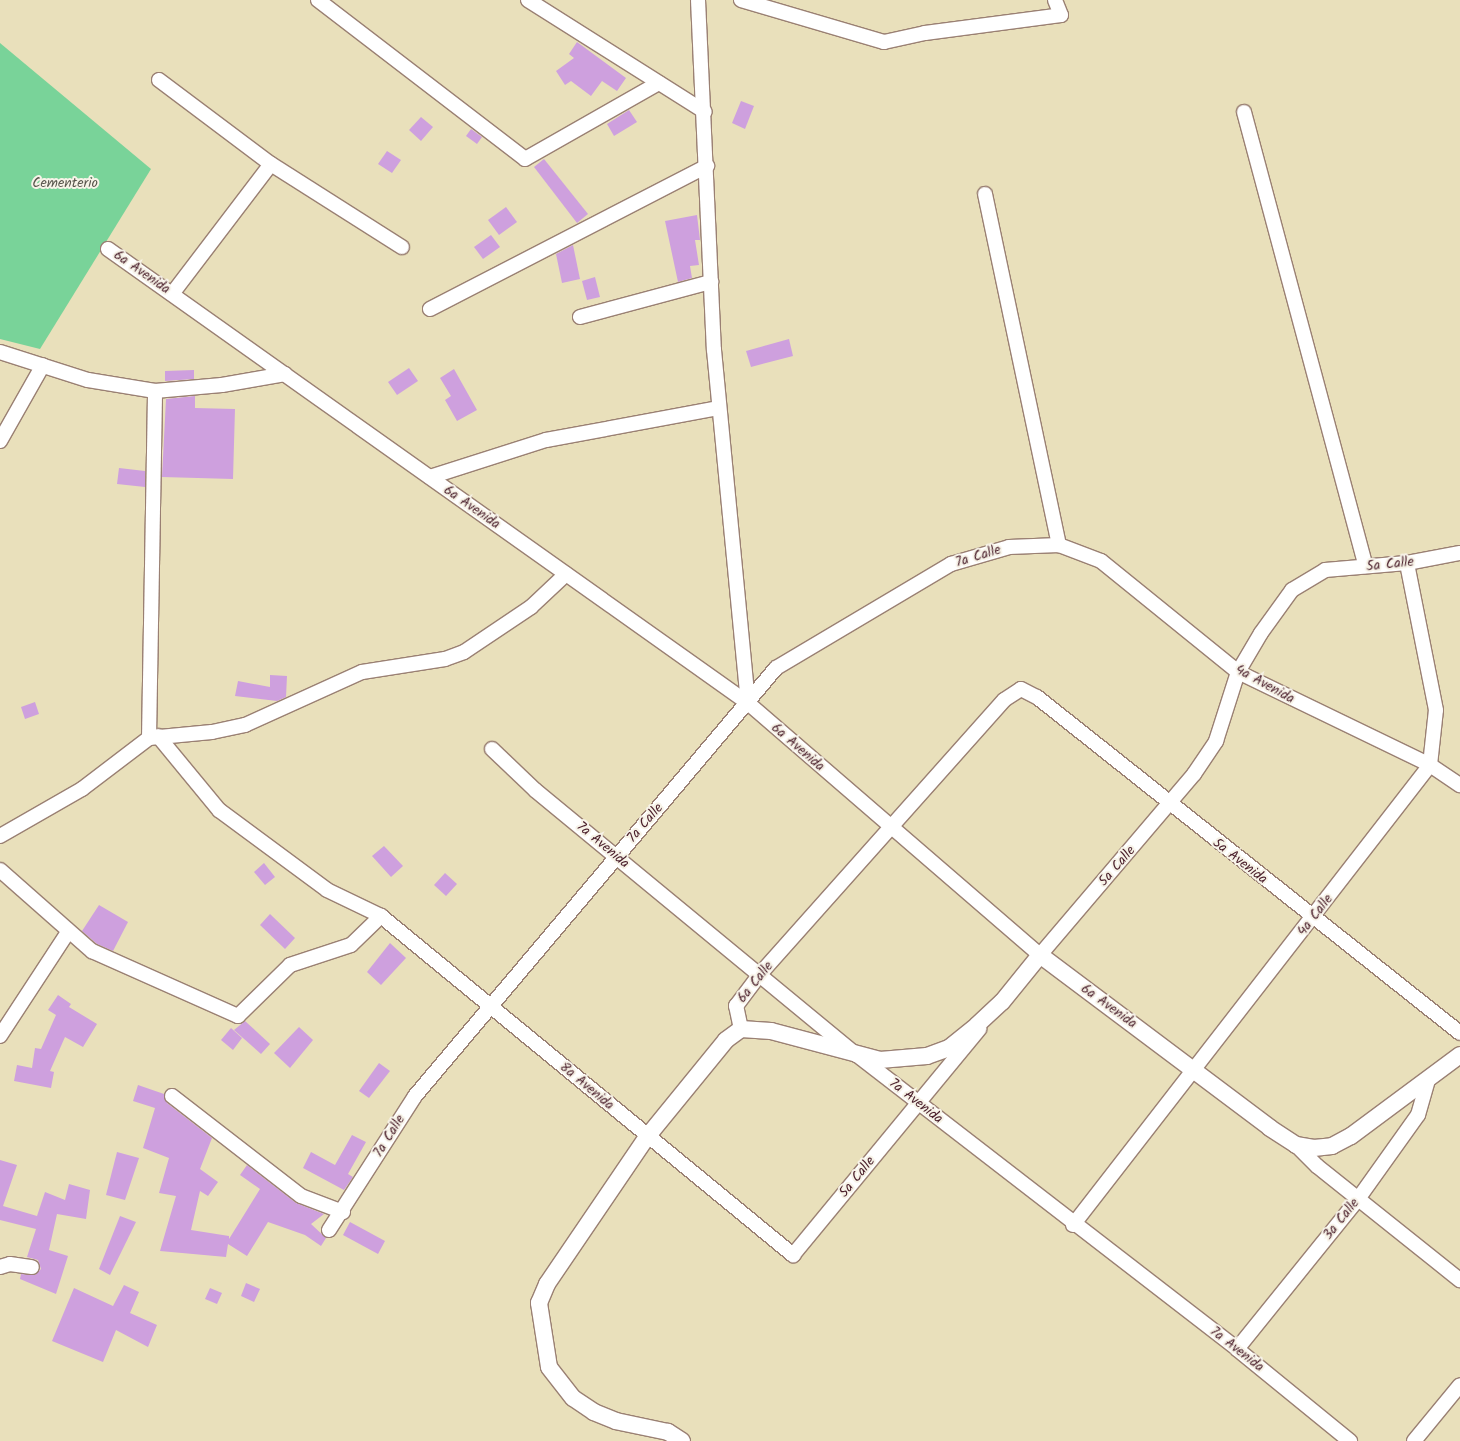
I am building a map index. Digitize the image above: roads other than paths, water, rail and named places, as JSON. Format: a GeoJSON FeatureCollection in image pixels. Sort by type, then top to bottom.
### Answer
{"type":"FeatureCollection","features":[{"type":"Feature","properties":{"kind":"street"},"geometry":{"type":"LineString","coordinates":[[318,0],[525,159],[660,83]]}},
{"type":"Feature","properties":{"kind":"street"},"geometry":{"type":"LineString","coordinates":[[528,0],[705,112]]}},
{"type":"Feature","properties":{"kind":"street"},"geometry":{"type":"LineString","coordinates":[[698,0],[705,112],[711,282],[719,408],[748,703]]}},
{"type":"Feature","properties":{"kind":"street"},"geometry":{"type":"LineString","coordinates":[[741,0],[884,42],[925,33],[1060,15],[1055,0]]}},
{"type":"Feature","properties":{"kind":"street"},"geometry":{"type":"LineString","coordinates":[[159,80],[271,164],[402,247]]}},
{"type":"Feature","properties":{"kind":"street"},"geometry":{"type":"LineString","coordinates":[[1244,112],[1366,566]]}},
{"type":"Feature","properties":{"kind":"street"},"geometry":{"type":"LineString","coordinates":[[172,294],[271,164]]}},
{"type":"Feature","properties":{"kind":"street"},"geometry":{"type":"LineString","coordinates":[[430,309],[707,166]]}},
{"type":"Feature","properties":{"kind":"street"},"geometry":{"type":"LineString","coordinates":[[985,194],[1058,544]]}},
{"type":"Feature","properties":{"kind":"street","name":"6a Avenida"},"geometry":{"type":"LineString","coordinates":[[108,249],[748,703],[1040,956],[1296,1144],[1358,1199],[1460,1280]]}},
{"type":"Feature","properties":{"kind":"street"},"geometry":{"type":"LineString","coordinates":[[580,317],[711,282]]}},
{"type":"Feature","properties":{"kind":"street"},"geometry":{"type":"LineString","coordinates":[[0,352],[88,380],[155,391],[222,385],[285,374]]}},
{"type":"Feature","properties":{"kind":"street"},"geometry":{"type":"LineString","coordinates":[[0,441],[43,365]]}},
{"type":"Feature","properties":{"kind":"street"},"geometry":{"type":"LineString","coordinates":[[154,737],[155,391]]}},
{"type":"Feature","properties":{"kind":"street"},"geometry":{"type":"LineString","coordinates":[[430,477],[546,440],[719,408]]}},
{"type":"Feature","properties":{"kind":"street","name":"4a Avenida"},"geometry":{"type":"LineString","coordinates":[[1058,544],[1101,561],[1238,672],[1430,765],[1460,785]]}},
{"type":"Feature","properties":{"kind":"street","name":"7a Calle"},"geometry":{"type":"LineString","coordinates":[[329,1230],[343,1212],[399,1118],[776,668],[951,564],[1009,547],[1058,544]]}},
{"type":"Feature","properties":{"kind":"street","name":"5a Calle"},"geometry":{"type":"LineString","coordinates":[[793,1255],[918,1102],[1169,805],[1216,741],[1238,672],[1292,590],[1325,570],[1407,563],[1460,554]]}},
{"type":"Feature","properties":{"kind":"street"},"geometry":{"type":"LineString","coordinates":[[1407,563],[1436,710],[1430,765]]}},
{"type":"Feature","properties":{"kind":"street"},"geometry":{"type":"LineString","coordinates":[[0,836],[82,789],[154,737],[212,732],[245,725],[362,672],[454,656],[507,625],[566,574]]}},
{"type":"Feature","properties":{"kind":"street","name":"5a Avenida"},"geometry":{"type":"LineString","coordinates":[[1021,688],[1037,697],[1169,805],[1460,1033]]}},
{"type":"Feature","properties":{"kind":"street","name":"6a Calle"},"geometry":{"type":"LineString","coordinates":[[741,1030],[736,1006],[760,974],[1004,700],[1021,688]]}},
{"type":"Feature","properties":{"kind":"street","name":"8a Avenida"},"geometry":{"type":"LineString","coordinates":[[154,737],[219,810],[327,890],[381,916],[793,1255]]}},
{"type":"Feature","properties":{"kind":"street","name":"7a Avenida"},"geometry":{"type":"LineString","coordinates":[[492,749],[535,790],[857,1055],[1073,1225],[1237,1349],[1350,1441]]}},
{"type":"Feature","properties":{"kind":"street","name":"4a Calle"},"geometry":{"type":"LineString","coordinates":[[1073,1225],[1430,765]]}},
{"type":"Feature","properties":{"kind":"street"},"geometry":{"type":"LineString","coordinates":[[0,870],[68,932],[92,951],[238,1016],[290,965],[350,944],[381,916]]}},
{"type":"Feature","properties":{"kind":"street"},"geometry":{"type":"LineString","coordinates":[[0,1036],[68,932]]}},
{"type":"Feature","properties":{"kind":"street"},"geometry":{"type":"LineString","coordinates":[[682,1441],[668,1432],[616,1421],[594,1412],[573,1398],[549,1367],[539,1303],[547,1284],[648,1137],[726,1040],[741,1030],[771,1031],[857,1055],[904,1061],[949,1048],[1002,1002]]}},
{"type":"Feature","properties":{"kind":"street"},"geometry":{"type":"LineString","coordinates":[[1296,1144],[1314,1148],[1332,1146],[1460,1055]]}},
{"type":"Feature","properties":{"kind":"street","name":"3a Calle"},"geometry":{"type":"LineString","coordinates":[[1237,1349],[1358,1199],[1418,1115],[1428,1079]]}},
{"type":"Feature","properties":{"kind":"street"},"geometry":{"type":"LineString","coordinates":[[172,1096],[301,1196],[343,1212]]}},
{"type":"Feature","properties":{"kind":"street"},"geometry":{"type":"LineString","coordinates":[[0,1267],[10,1264],[32,1267]]}},
{"type":"Feature","properties":{"kind":"street"},"geometry":{"type":"LineString","coordinates":[[1414,1441],[1460,1385]]}},
{"type":"Feature","properties":{"kind":"park label","name":"Cementerio"},"geometry":{"type":"Point","coordinates":[65,183]}}]}
